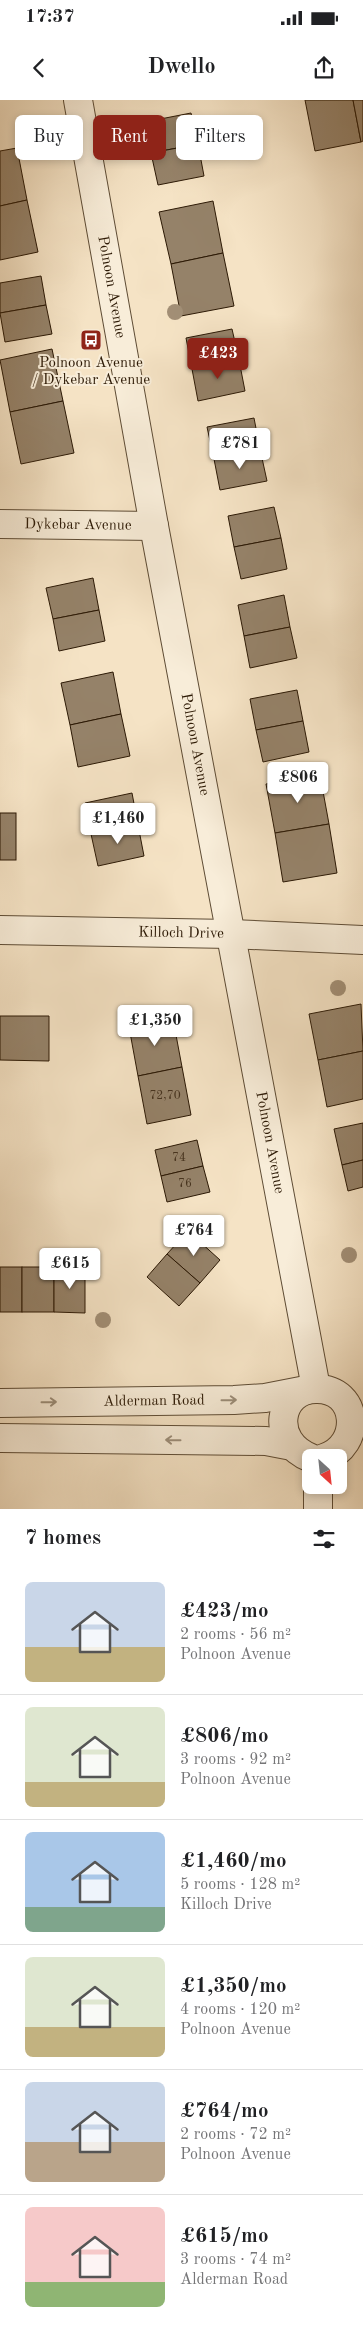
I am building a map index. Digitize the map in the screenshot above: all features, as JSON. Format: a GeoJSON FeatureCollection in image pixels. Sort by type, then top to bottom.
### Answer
{"type":"FeatureCollection","features":[{"type":"Feature","properties":{"kind":"street","name":"Polnoon Avenue"},"geometry":{"type":"LineString","coordinates":[[78,100],[154,526],[319,1391]]}},
{"type":"Feature","properties":{"kind":"street","name":"Dykebar Avenue"},"geometry":{"type":"LineString","coordinates":[[0,524],[154,526]]}},
{"type":"Feature","properties":{"kind":"street","name":"Killoch Drive"},"geometry":{"type":"LineString","coordinates":[[0,930],[232,934],[363,940]]}},
{"type":"Feature","properties":{"kind":"street","name":"Alderman Road"},"geometry":{"type":"LineString","coordinates":[[0,1403],[234,1400],[319,1391],[363,1400]]}},
{"type":"Feature","properties":{"kind":"street"},"geometry":{"type":"LineString","coordinates":[[301,1452],[285,1436],[284,1414],[296,1396],[319,1391],[346,1403],[351,1413],[351,1434],[344,1449]]}},
{"type":"Feature","properties":{"kind":"street"},"geometry":{"type":"LineString","coordinates":[[0,1438],[266,1441],[301,1452]]}},
{"type":"Feature","properties":{"kind":"street"},"geometry":{"type":"LineString","coordinates":[[318,1494],[318,1509]]}},
{"type":"Feature","properties":{"kind":"building"},"geometry":{"type":"Polygon","coordinates":[[[305,100],[353,100],[361,142],[315,151],[305,100]]]}},
{"type":"Feature","properties":{"kind":"building"},"geometry":{"type":"Polygon","coordinates":[[[353,100],[363,100],[363,141],[361,142],[353,100]]]}},
{"type":"Feature","properties":{"kind":"building"},"geometry":{"type":"Polygon","coordinates":[[[176,116],[176,148],[166,150],[166,118],[176,116]]]}},
{"type":"Feature","properties":{"kind":"building"},"geometry":{"type":"Polygon","coordinates":[[[15,148],[15,160],[19,160],[27,200],[0,206],[0,151],[15,148]]]}},
{"type":"Feature","properties":{"kind":"building"},"geometry":{"type":"Polygon","coordinates":[[[176,148],[176,160],[201,160],[204,176],[158,185],[153,160],[166,160],[166,150],[176,148]]]}},
{"type":"Feature","properties":{"kind":"building"},"geometry":{"type":"Polygon","coordinates":[[[27,200],[38,252],[0,260],[0,206],[27,200]]]}},
{"type":"Feature","properties":{"kind":"building"},"geometry":{"type":"Polygon","coordinates":[[[213,201],[223,253],[171,264],[159,212],[213,201]]]}},
{"type":"Feature","properties":{"kind":"building"},"geometry":{"type":"Polygon","coordinates":[[[223,253],[234,306],[181,316],[171,264],[223,253]]]}},
{"type":"Feature","properties":{"kind":"building"},"geometry":{"type":"Polygon","coordinates":[[[41,276],[46,305],[0,313],[0,283],[41,276]]]}},
{"type":"Feature","properties":{"kind":"building"},"geometry":{"type":"Polygon","coordinates":[[[46,305],[52,334],[5,342],[0,313],[46,305]]]}},
{"type":"Feature","properties":{"kind":"building"},"geometry":{"type":"Polygon","coordinates":[[[232,329],[239,360],[192,369],[186,338],[232,329]]]}},
{"type":"Feature","properties":{"kind":"building"},"geometry":{"type":"Polygon","coordinates":[[[52,349],[63,401],[10,412],[0,360],[52,349]]]}},
{"type":"Feature","properties":{"kind":"building"},"geometry":{"type":"Polygon","coordinates":[[[239,360],[245,391],[198,401],[192,369],[239,360]]]}},
{"type":"Feature","properties":{"kind":"building"},"geometry":{"type":"Polygon","coordinates":[[[63,401],[74,453],[21,464],[10,412],[63,401]]]}},
{"type":"Feature","properties":{"kind":"building"},"geometry":{"type":"Polygon","coordinates":[[[254,418],[260,449],[214,459],[207,427],[254,418]]]}},
{"type":"Feature","properties":{"kind":"building"},"geometry":{"type":"Polygon","coordinates":[[[260,449],[267,481],[220,490],[214,459],[260,449]]]}},
{"type":"Feature","properties":{"kind":"building"},"geometry":{"type":"Polygon","coordinates":[[[274,507],[281,538],[234,547],[228,516],[274,507]]]}},
{"type":"Feature","properties":{"kind":"building"},"geometry":{"type":"Polygon","coordinates":[[[281,538],[287,569],[241,579],[234,547],[281,538]]]}},
{"type":"Feature","properties":{"kind":"building"},"geometry":{"type":"Polygon","coordinates":[[[93,578],[99,610],[53,619],[46,588],[93,578]]]}},
{"type":"Feature","properties":{"kind":"building"},"geometry":{"type":"Polygon","coordinates":[[[284,595],[290,627],[244,636],[238,605],[284,595]]]}},
{"type":"Feature","properties":{"kind":"building"},"geometry":{"type":"Polygon","coordinates":[[[99,610],[105,641],[59,651],[53,619],[99,610]]]}},
{"type":"Feature","properties":{"kind":"building"},"geometry":{"type":"Polygon","coordinates":[[[290,627],[297,658],[250,668],[244,636],[290,627]]]}},
{"type":"Feature","properties":{"kind":"building"},"geometry":{"type":"Polygon","coordinates":[[[113,672],[121,714],[70,725],[61,683],[113,672]]]}},
{"type":"Feature","properties":{"kind":"building"},"geometry":{"type":"Polygon","coordinates":[[[297,690],[303,721],[256,730],[250,699],[297,690]]]}},
{"type":"Feature","properties":{"kind":"building"},"geometry":{"type":"Polygon","coordinates":[[[121,714],[130,756],[78,767],[70,725],[121,714]]]}},
{"type":"Feature","properties":{"kind":"building"},"geometry":{"type":"Polygon","coordinates":[[[303,721],[309,752],[263,762],[256,730],[303,721]]]}},
{"type":"Feature","properties":{"kind":"building"},"geometry":{"type":"Polygon","coordinates":[[[320,775],[329,824],[275,833],[266,784],[320,775]]]}},
{"type":"Feature","properties":{"kind":"building"},"geometry":{"type":"Polygon","coordinates":[[[132,793],[138,825],[91,834],[85,803],[132,793]]]}},
{"type":"Feature","properties":{"kind":"building"},"geometry":{"type":"Polygon","coordinates":[[[0,813],[16,813],[16,860],[0,860],[0,813]]]}},
{"type":"Feature","properties":{"kind":"building"},"geometry":{"type":"Polygon","coordinates":[[[329,824],[337,873],[283,882],[275,833],[329,824]]]}},
{"type":"Feature","properties":{"kind":"building"},"geometry":{"type":"Polygon","coordinates":[[[138,825],[144,856],[98,866],[91,834],[138,825]]]}},
{"type":"Feature","properties":{"kind":"building"},"geometry":{"type":"Polygon","coordinates":[[[361,1004],[363,1051],[318,1060],[309,1014],[361,1004]]]}},
{"type":"Feature","properties":{"kind":"building"},"geometry":{"type":"Polygon","coordinates":[[[0,1016],[49,1016],[49,1061],[0,1060],[0,1016]]]}},
{"type":"Feature","properties":{"kind":"building"},"geometry":{"type":"Polygon","coordinates":[[[173,1019],[182,1067],[138,1076],[129,1027],[173,1019]]]}},
{"type":"Feature","properties":{"kind":"building"},"geometry":{"type":"Polygon","coordinates":[[[363,1051],[363,1099],[327,1107],[318,1060],[363,1051]]]}},
{"type":"Feature","properties":{"kind":"building"},"geometry":{"type":"Polygon","coordinates":[[[182,1067],[191,1115],[147,1124],[138,1076],[182,1067]]]}},
{"type":"Feature","properties":{"kind":"building"},"geometry":{"type":"Polygon","coordinates":[[[363,1123],[363,1160],[342,1165],[334,1129],[363,1123]]]}},
{"type":"Feature","properties":{"kind":"building"},"geometry":{"type":"Polygon","coordinates":[[[197,1140],[203,1166],[161,1176],[155,1150],[197,1140]]]}},
{"type":"Feature","properties":{"kind":"building"},"geometry":{"type":"Polygon","coordinates":[[[363,1160],[363,1187],[348,1191],[342,1165],[363,1160]]]}},
{"type":"Feature","properties":{"kind":"building"},"geometry":{"type":"Polygon","coordinates":[[[203,1166],[210,1192],[167,1202],[161,1176],[203,1166]]]}},
{"type":"Feature","properties":{"kind":"building"},"geometry":{"type":"Polygon","coordinates":[[[188,1231],[220,1260],[200,1283],[167,1254],[188,1231]]]}},
{"type":"Feature","properties":{"kind":"building"},"geometry":{"type":"Polygon","coordinates":[[[167,1254],[200,1283],[179,1306],[147,1277],[167,1254]]]}},
{"type":"Feature","properties":{"kind":"building"},"geometry":{"type":"Polygon","coordinates":[[[0,1267],[22,1267],[22,1312],[0,1312],[0,1267]]]}},
{"type":"Feature","properties":{"kind":"building"},"geometry":{"type":"Polygon","coordinates":[[[22,1267],[54,1267],[54,1312],[22,1312],[22,1267]]]}},
{"type":"Feature","properties":{"kind":"building"},"geometry":{"type":"Polygon","coordinates":[[[54,1267],[85,1267],[85,1313],[54,1312],[54,1267]]]}},
{"type":"Feature","properties":{"kind":"place","name":"Polnoon Avenue / Dykebar Avenue"},"geometry":{"type":"Point","coordinates":[91,340]}}]}
